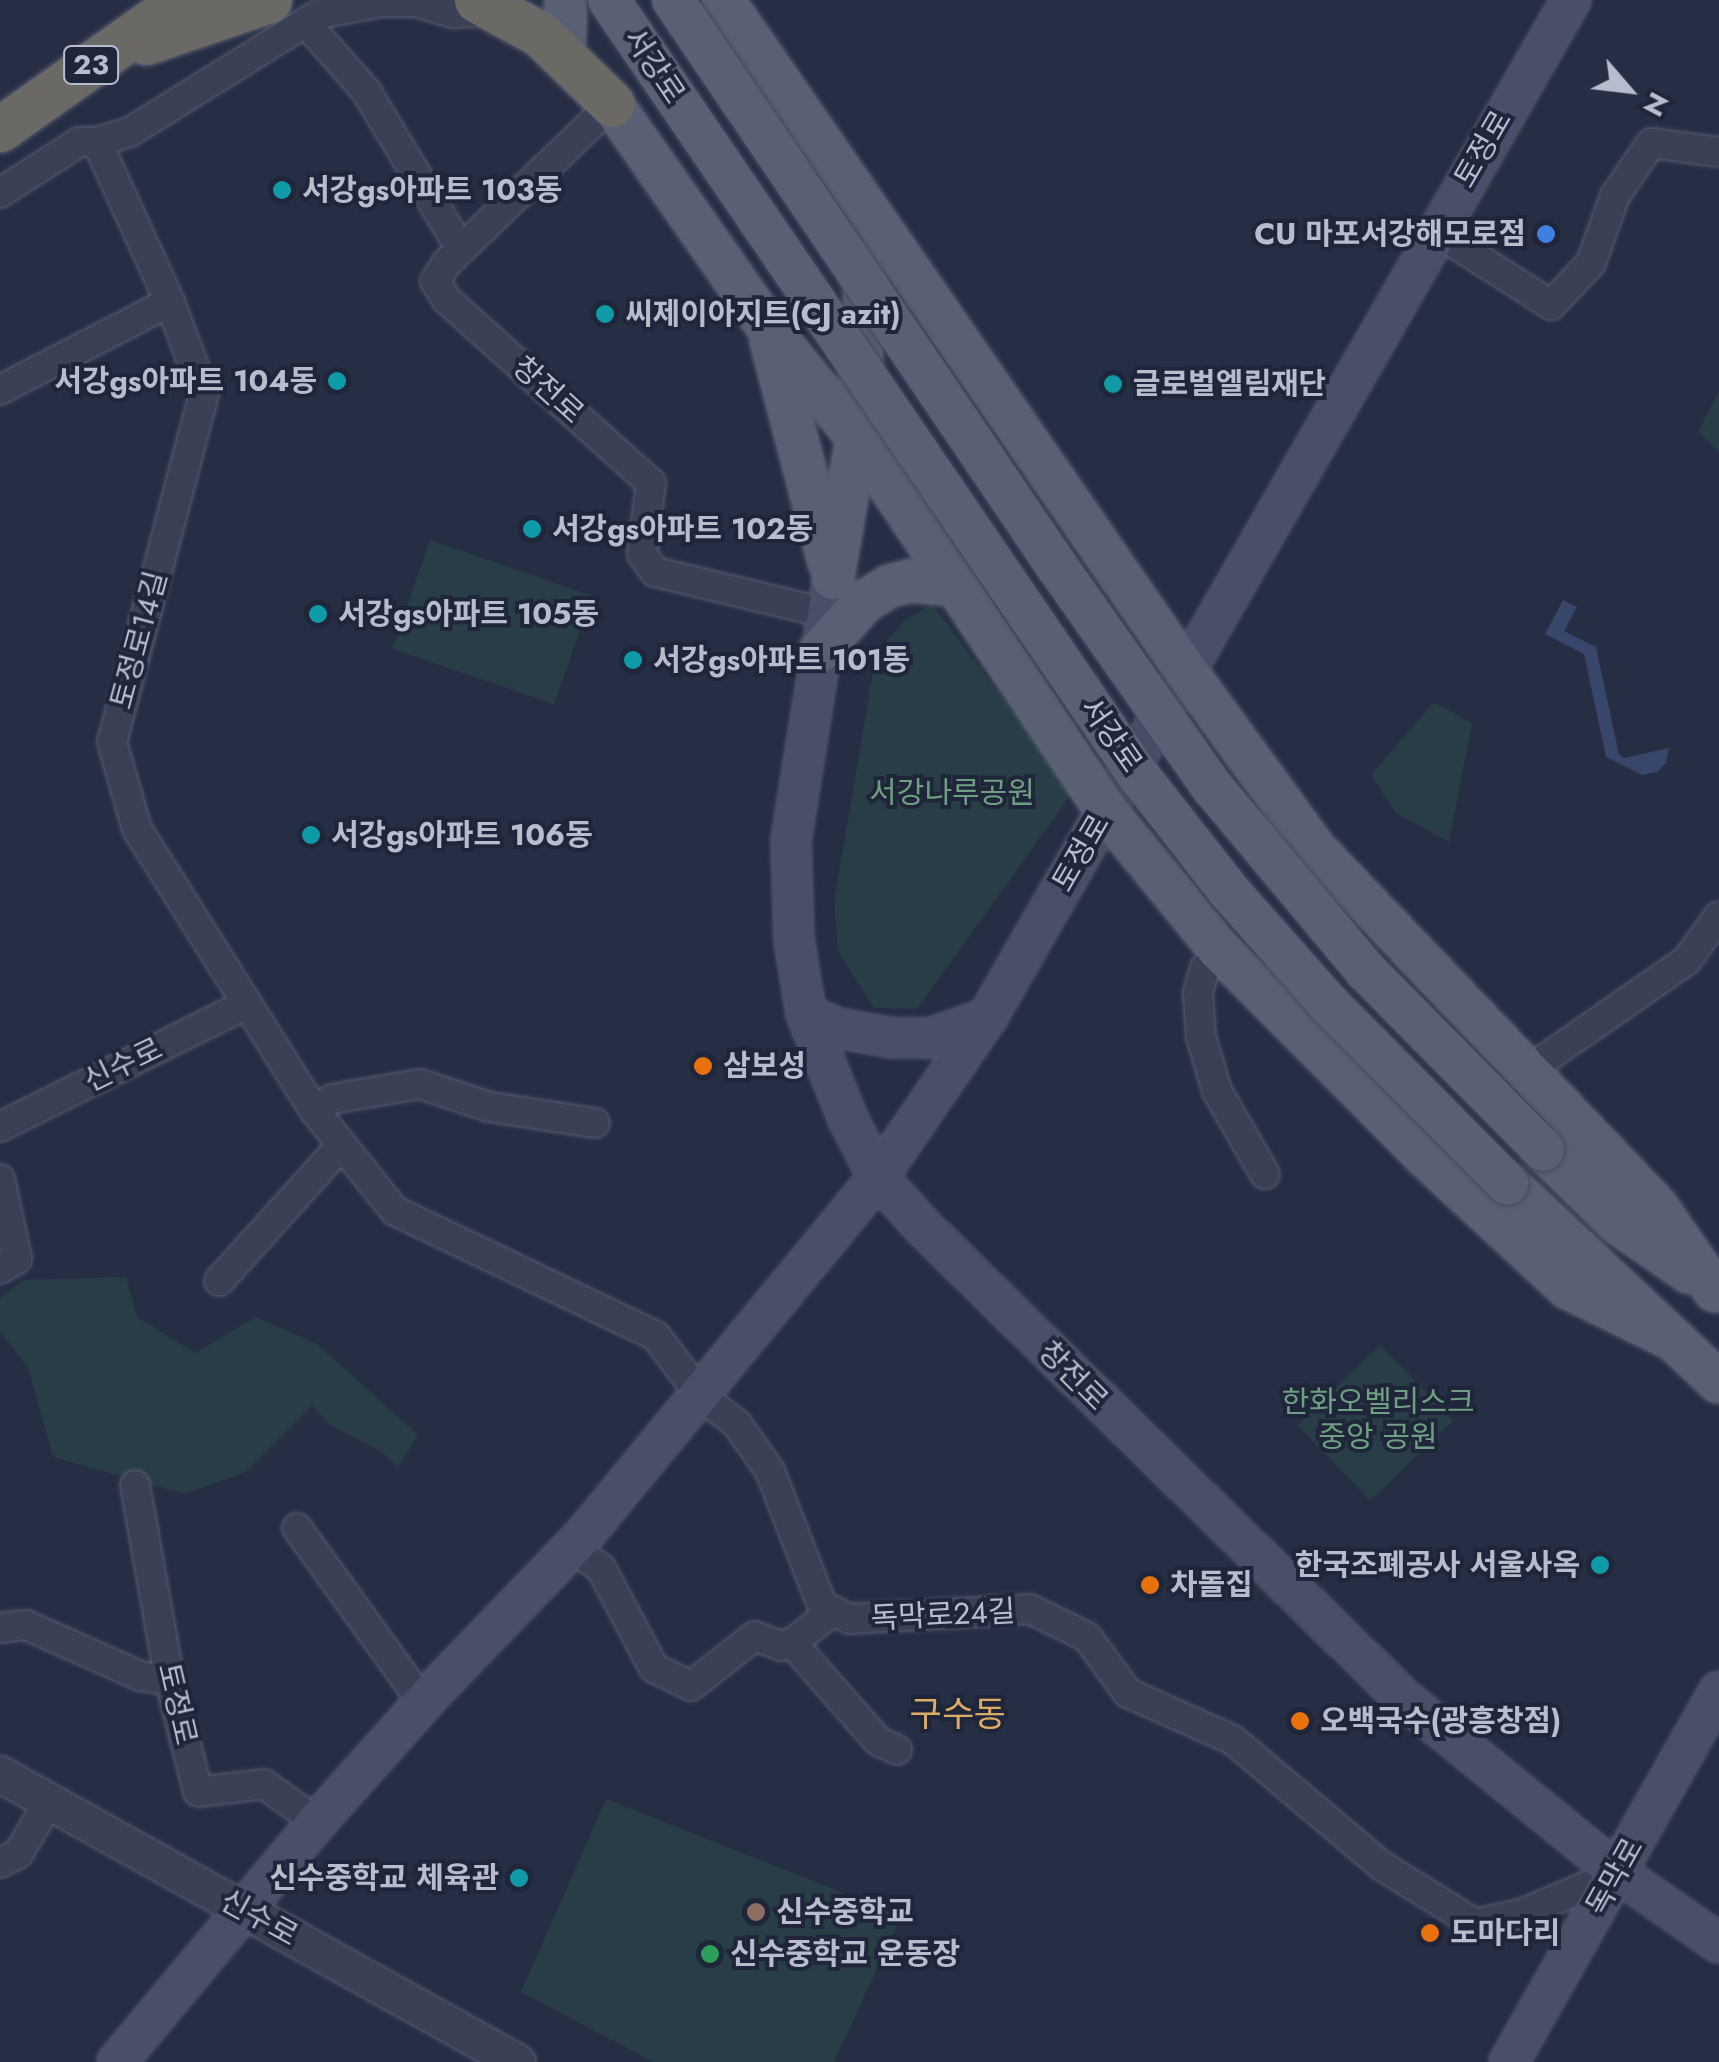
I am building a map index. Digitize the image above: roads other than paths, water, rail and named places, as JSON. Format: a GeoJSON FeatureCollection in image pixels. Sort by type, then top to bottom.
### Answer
{"type":"FeatureCollection","features":[{"type":"Feature","properties":{"kind":"highway","name":"23"},"geometry":{"type":"LineString","coordinates":[[0,129],[182,0]]}},
{"type":"Feature","properties":{"kind":"highway"},"geometry":{"type":"LineString","coordinates":[[489,5],[564,54],[612,104]]}},
{"type":"Feature","properties":{"kind":"highway"},"geometry":{"type":"LineString","coordinates":[[101,58],[287,11]]}},
{"type":"Feature","properties":{"kind":"main road"},"geometry":{"type":"LineString","coordinates":[[564,54],[566,0]]}},
{"type":"Feature","properties":{"kind":"main road","name":"서강로"},"geometry":{"type":"LineString","coordinates":[[609,0],[1136,772],[1229,890],[1330,1005],[1508,1184],[1719,1382]]}},
{"type":"Feature","properties":{"kind":"main road","name":"서강로"},"geometry":{"type":"LineString","coordinates":[[673,0],[1078,598],[1213,788],[1366,971],[1543,1150],[1619,1224],[1717,1292]]}},
{"type":"Feature","properties":{"kind":"main road"},"geometry":{"type":"LineString","coordinates":[[723,0],[1185,670],[1315,849],[1657,1207],[1717,1292]]}},
{"type":"Feature","properties":{"kind":"main road","name":"토정로"},"geometry":{"type":"LineString","coordinates":[[116,2062],[316,1822],[423,1703],[572,1548],[878,1177],[987,1018],[1435,230],[1571,0]]}},
{"type":"Feature","properties":{"kind":"main road"},"geometry":{"type":"LineString","coordinates":[[612,104],[767,326],[858,436],[1106,811],[1219,949],[1422,1153],[1568,1288],[1674,1340]]}},
{"type":"Feature","properties":{"kind":"main road"},"geometry":{"type":"LineString","coordinates":[[826,614],[858,436],[865,295],[849,182]]}},
{"type":"Feature","properties":{"kind":"main road"},"geometry":{"type":"LineString","coordinates":[[767,326],[826,614]]}},
{"type":"Feature","properties":{"kind":"main road"},"geometry":{"type":"LineString","coordinates":[[826,614],[910,581],[957,585]]}},
{"type":"Feature","properties":{"kind":"main road","name":"창전로"},"geometry":{"type":"LineString","coordinates":[[826,614],[791,839],[794,939],[806,1014],[848,1119],[878,1177],[924,1228],[1403,1698],[1618,1873],[1719,1943]]}},
{"type":"Feature","properties":{"kind":"main road"},"geometry":{"type":"LineString","coordinates":[[806,1014],[837,1028],[893,1038],[930,1038],[987,1018]]}},
{"type":"Feature","properties":{"kind":"main road","name":"독막로"},"geometry":{"type":"LineString","coordinates":[[1509,2062],[1719,1691]]}},
{"type":"Feature","properties":{"kind":"street"},"geometry":{"type":"LineString","coordinates":[[0,193],[80,142],[97,142],[130,132],[287,11],[320,14],[382,2],[416,2],[454,12],[489,5]]}},
{"type":"Feature","properties":{"kind":"street"},"geometry":{"type":"LineString","coordinates":[[287,11],[366,91],[461,249]]}},
{"type":"Feature","properties":{"kind":"street","name":"창전로"},"geometry":{"type":"LineString","coordinates":[[612,104],[461,249],[435,281],[447,300],[651,483],[642,554],[655,572],[826,614]]}},
{"type":"Feature","properties":{"kind":"street","name":"토정로14길"},"geometry":{"type":"LineString","coordinates":[[97,142],[170,302],[204,394],[112,742],[137,829],[314,1110],[395,1212],[656,1336],[701,1396]]}},
{"type":"Feature","properties":{"kind":"street"},"geometry":{"type":"LineString","coordinates":[[1435,230],[1551,306],[1592,263],[1616,196],[1651,144],[1719,152]]}},
{"type":"Feature","properties":{"kind":"street"},"geometry":{"type":"LineString","coordinates":[[0,390],[170,302]]}},
{"type":"Feature","properties":{"kind":"street"},"geometry":{"type":"LineString","coordinates":[[1526,1072],[1686,960],[1719,916]]}},
{"type":"Feature","properties":{"kind":"street"},"geometry":{"type":"LineString","coordinates":[[1219,949],[1205,968],[1198,994],[1201,1037],[1216,1091],[1265,1174]]}},
{"type":"Feature","properties":{"kind":"street","name":"신수로"},"geometry":{"type":"LineString","coordinates":[[0,1127],[247,1004]]}},
{"type":"Feature","properties":{"kind":"street"},"geometry":{"type":"LineString","coordinates":[[314,1110],[332,1099],[420,1084],[490,1106],[594,1122]]}},
{"type":"Feature","properties":{"kind":"street"},"geometry":{"type":"LineString","coordinates":[[219,1281],[342,1145]]}},
{"type":"Feature","properties":{"kind":"street"},"geometry":{"type":"LineString","coordinates":[[0,1179],[17,1259],[0,1268]]}},
{"type":"Feature","properties":{"kind":"street","name":"독막로24길"},"geometry":{"type":"LineString","coordinates":[[701,1396],[737,1424],[770,1471],[822,1605],[850,1620],[1030,1609],[1087,1637],[1128,1694],[1233,1740],[1382,1866],[1476,1924],[1524,1913],[1618,1873]]}},
{"type":"Feature","properties":{"kind":"street","name":"토정로"},"geometry":{"type":"LineString","coordinates":[[135,1485],[170,1680],[198,1792],[264,1784],[316,1822]]}},
{"type":"Feature","properties":{"kind":"street"},"geometry":{"type":"LineString","coordinates":[[297,1528],[423,1703]]}},
{"type":"Feature","properties":{"kind":"street"},"geometry":{"type":"LineString","coordinates":[[572,1548],[601,1568],[654,1668],[691,1686],[754,1636],[781,1646],[792,1643],[833,1610]]}},
{"type":"Feature","properties":{"kind":"street"},"geometry":{"type":"LineString","coordinates":[[0,1628],[26,1625],[140,1676],[170,1680]]}},
{"type":"Feature","properties":{"kind":"street"},"geometry":{"type":"LineString","coordinates":[[792,1643],[878,1741],[898,1750]]}},
{"type":"Feature","properties":{"kind":"street","name":"신수로"},"geometry":{"type":"LineString","coordinates":[[0,1774],[517,2062]]}},
{"type":"Feature","properties":{"kind":"street"},"geometry":{"type":"LineString","coordinates":[[0,1863],[18,1854],[49,1802]]}},
{"type":"Feature","properties":{"kind":"water"},"geometry":{"type":"Polygon","coordinates":[[[1563,600],[1577,607],[1564,631],[1596,647],[1619,755],[1624,758],[1669,748],[1666,763],[1657,772],[1642,775],[1606,757],[1584,654],[1545,634],[1563,600]]]}},
{"type":"Feature","properties":{"kind":"place","name":"서강gs아파트 103동"},"geometry":{"type":"Point","coordinates":[282,190]}},
{"type":"Feature","properties":{"kind":"place","name":"CU 마포서강해모로점"},"geometry":{"type":"Point","coordinates":[1546,234]}},
{"type":"Feature","properties":{"kind":"place","name":"씨제이아지트(CJ azit)"},"geometry":{"type":"Point","coordinates":[605,314]}},
{"type":"Feature","properties":{"kind":"place","name":"서강gs아파트 104동"},"geometry":{"type":"Point","coordinates":[337,381]}},
{"type":"Feature","properties":{"kind":"place","name":"글로벌엘림재단"},"geometry":{"type":"Point","coordinates":[1113,384]}},
{"type":"Feature","properties":{"kind":"place","name":"서강gs아파트 102동"},"geometry":{"type":"Point","coordinates":[532,529]}},
{"type":"Feature","properties":{"kind":"place","name":"서강gs아파트 105동"},"geometry":{"type":"Point","coordinates":[318,614]}},
{"type":"Feature","properties":{"kind":"place","name":"서강gs아파트 101동"},"geometry":{"type":"Point","coordinates":[633,660]}},
{"type":"Feature","properties":{"kind":"place","name":"서강gs아파트 106동"},"geometry":{"type":"Point","coordinates":[311,835]}},
{"type":"Feature","properties":{"kind":"place","name":"삼보성"},"geometry":{"type":"Point","coordinates":[703,1066]}},
{"type":"Feature","properties":{"kind":"place","name":"한국조폐공사 서울사옥"},"geometry":{"type":"Point","coordinates":[1600,1565]}},
{"type":"Feature","properties":{"kind":"place","name":"차돌집"},"geometry":{"type":"Point","coordinates":[1150,1585]}},
{"type":"Feature","properties":{"kind":"place","name":"오백국수(광흥창점)"},"geometry":{"type":"Point","coordinates":[1300,1721]}},
{"type":"Feature","properties":{"kind":"place","name":"신수중학교 체육관"},"geometry":{"type":"Point","coordinates":[519,1878]}},
{"type":"Feature","properties":{"kind":"place","name":"신수중학교"},"geometry":{"type":"Point","coordinates":[756,1912]}},
{"type":"Feature","properties":{"kind":"place","name":"도마다리"},"geometry":{"type":"Point","coordinates":[1430,1933]}},
{"type":"Feature","properties":{"kind":"place","name":"신수중학교 운동장"},"geometry":{"type":"Point","coordinates":[710,1954]}},
{"type":"Feature","properties":{"kind":"district","name":"구수동"},"geometry":{"type":"Point","coordinates":[958,1714]}},
{"type":"Feature","properties":{"kind":"park label","name":"서강나루공원"},"geometry":{"type":"Point","coordinates":[952,793]}},
{"type":"Feature","properties":{"kind":"park label","name":"한화오벨리스크 중앙 공원"},"geometry":{"type":"Point","coordinates":[1378,1419]}}]}
